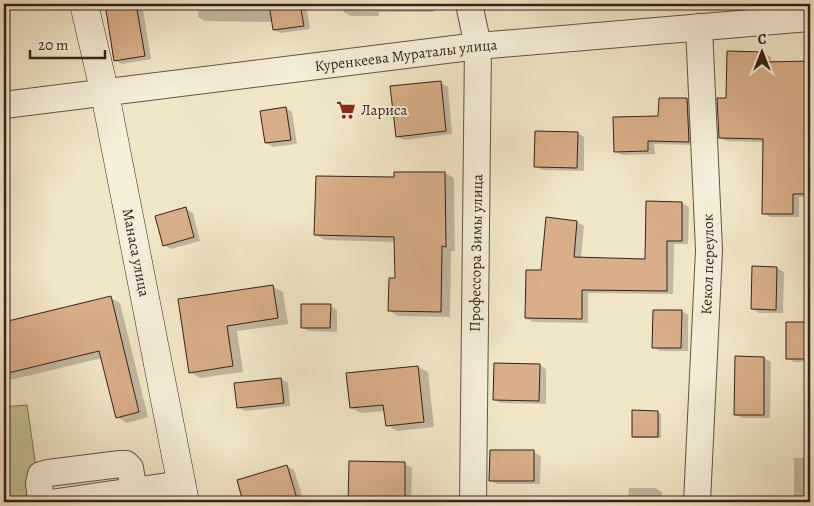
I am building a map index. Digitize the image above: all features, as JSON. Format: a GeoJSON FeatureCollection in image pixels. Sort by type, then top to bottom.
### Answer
{"type":"FeatureCollection","features":[{"type":"Feature","properties":{"kind":"street","name":"Манаса улица"},"geometry":{"type":"LineString","coordinates":[[84,4],[105,94],[184,493]]}},
{"type":"Feature","properties":{"kind":"street","name":"Профессора Зимы улица"},"geometry":{"type":"LineString","coordinates":[[469,4],[478,46],[473,502]]}},
{"type":"Feature","properties":{"kind":"street","name":"Куренкеева Мураталы улица"},"geometry":{"type":"LineString","coordinates":[[4,105],[105,94],[478,46],[810,18]]}},
{"type":"Feature","properties":{"kind":"street","name":"Кекол переулок"},"geometry":{"type":"LineString","coordinates":[[697,502],[709,250],[699,27]]}},
{"type":"Feature","properties":{"kind":"street"},"geometry":{"type":"LineString","coordinates":[[42,502],[39,483],[41,475],[111,465],[126,464],[130,468],[134,491]]}},
{"type":"Feature","properties":{"kind":"street"},"geometry":{"type":"LineString","coordinates":[[57,502],[134,491],[184,493]]}},
{"type":"Feature","properties":{"kind":"green space"},"geometry":{"type":"Polygon","coordinates":[[[27,405],[41,502],[4,502],[4,407],[27,405]]]}},
{"type":"Feature","properties":{"kind":"building"},"geometry":{"type":"Polygon","coordinates":[[[105,4],[136,4],[145,56],[114,61],[105,4]]]}},
{"type":"Feature","properties":{"kind":"building"},"geometry":{"type":"Polygon","coordinates":[[[269,4],[300,4],[304,26],[273,30],[269,4]]]}},
{"type":"Feature","properties":{"kind":"building"},"geometry":{"type":"Polygon","coordinates":[[[727,51],[765,52],[765,62],[810,61],[810,194],[793,194],[793,214],[762,214],[763,139],[719,138],[717,98],[726,98],[727,51]]]}},
{"type":"Feature","properties":{"kind":"building"},"geometry":{"type":"Polygon","coordinates":[[[441,81],[446,131],[396,137],[390,86],[441,81]]]}},
{"type":"Feature","properties":{"kind":"building"},"geometry":{"type":"Polygon","coordinates":[[[659,98],[687,98],[689,142],[648,141],[648,151],[614,152],[613,117],[658,116],[659,98]]]}},
{"type":"Feature","properties":{"kind":"building"},"geometry":{"type":"Polygon","coordinates":[[[286,107],[291,140],[265,143],[260,111],[286,107]]]}},
{"type":"Feature","properties":{"kind":"building"},"geometry":{"type":"Polygon","coordinates":[[[535,131],[578,132],[577,168],[534,167],[535,131]]]}},
{"type":"Feature","properties":{"kind":"building"},"geometry":{"type":"Polygon","coordinates":[[[394,172],[445,172],[446,247],[442,246],[441,312],[388,311],[389,278],[395,278],[394,237],[314,235],[316,176],[394,177],[394,172]]]}},
{"type":"Feature","properties":{"kind":"building"},"geometry":{"type":"Polygon","coordinates":[[[646,201],[682,202],[682,241],[667,241],[667,291],[582,290],[582,319],[525,318],[526,270],[541,270],[546,217],[577,221],[574,257],[645,259],[646,201]]]}},
{"type":"Feature","properties":{"kind":"building"},"geometry":{"type":"Polygon","coordinates":[[[186,207],[194,237],[163,246],[155,216],[186,207]]]}},
{"type":"Feature","properties":{"kind":"building"},"geometry":{"type":"Polygon","coordinates":[[[752,266],[777,267],[776,310],[751,309],[752,266]]]}},
{"type":"Feature","properties":{"kind":"building"},"geometry":{"type":"Polygon","coordinates":[[[273,285],[278,318],[227,326],[233,366],[189,373],[178,299],[273,285]]]}},
{"type":"Feature","properties":{"kind":"building"},"geometry":{"type":"Polygon","coordinates":[[[111,296],[139,412],[116,418],[99,351],[4,374],[4,322],[111,296]]]}},
{"type":"Feature","properties":{"kind":"building"},"geometry":{"type":"Polygon","coordinates":[[[301,304],[331,304],[330,328],[301,328],[301,304]]]}},
{"type":"Feature","properties":{"kind":"building"},"geometry":{"type":"Polygon","coordinates":[[[653,310],[682,310],[681,348],[652,348],[653,310]]]}},
{"type":"Feature","properties":{"kind":"building"},"geometry":{"type":"Polygon","coordinates":[[[786,322],[810,322],[810,359],[786,359],[786,322]]]}},
{"type":"Feature","properties":{"kind":"building"},"geometry":{"type":"Polygon","coordinates":[[[735,356],[764,357],[764,415],[734,415],[735,356]]]}},
{"type":"Feature","properties":{"kind":"building"},"geometry":{"type":"Polygon","coordinates":[[[494,363],[540,364],[539,401],[493,400],[494,363]]]}},
{"type":"Feature","properties":{"kind":"building"},"geometry":{"type":"Polygon","coordinates":[[[418,366],[424,422],[386,426],[383,405],[350,408],[346,373],[418,366]]]}},
{"type":"Feature","properties":{"kind":"building"},"geometry":{"type":"Polygon","coordinates":[[[281,378],[284,403],[237,408],[234,383],[281,378]]]}},
{"type":"Feature","properties":{"kind":"building"},"geometry":{"type":"Polygon","coordinates":[[[632,410],[658,411],[658,437],[632,437],[632,410]]]}},
{"type":"Feature","properties":{"kind":"building"},"geometry":{"type":"Polygon","coordinates":[[[490,450],[534,450],[534,481],[489,481],[490,450]]]}},
{"type":"Feature","properties":{"kind":"building"},"geometry":{"type":"Polygon","coordinates":[[[349,461],[405,462],[405,502],[348,502],[349,461]]]}},
{"type":"Feature","properties":{"kind":"building"},"geometry":{"type":"Polygon","coordinates":[[[287,465],[298,502],[243,502],[237,480],[287,465]]]}},
{"type":"Feature","properties":{"kind":"place","name":"Лариса"},"geometry":{"type":"Point","coordinates":[346,110]}}]}
